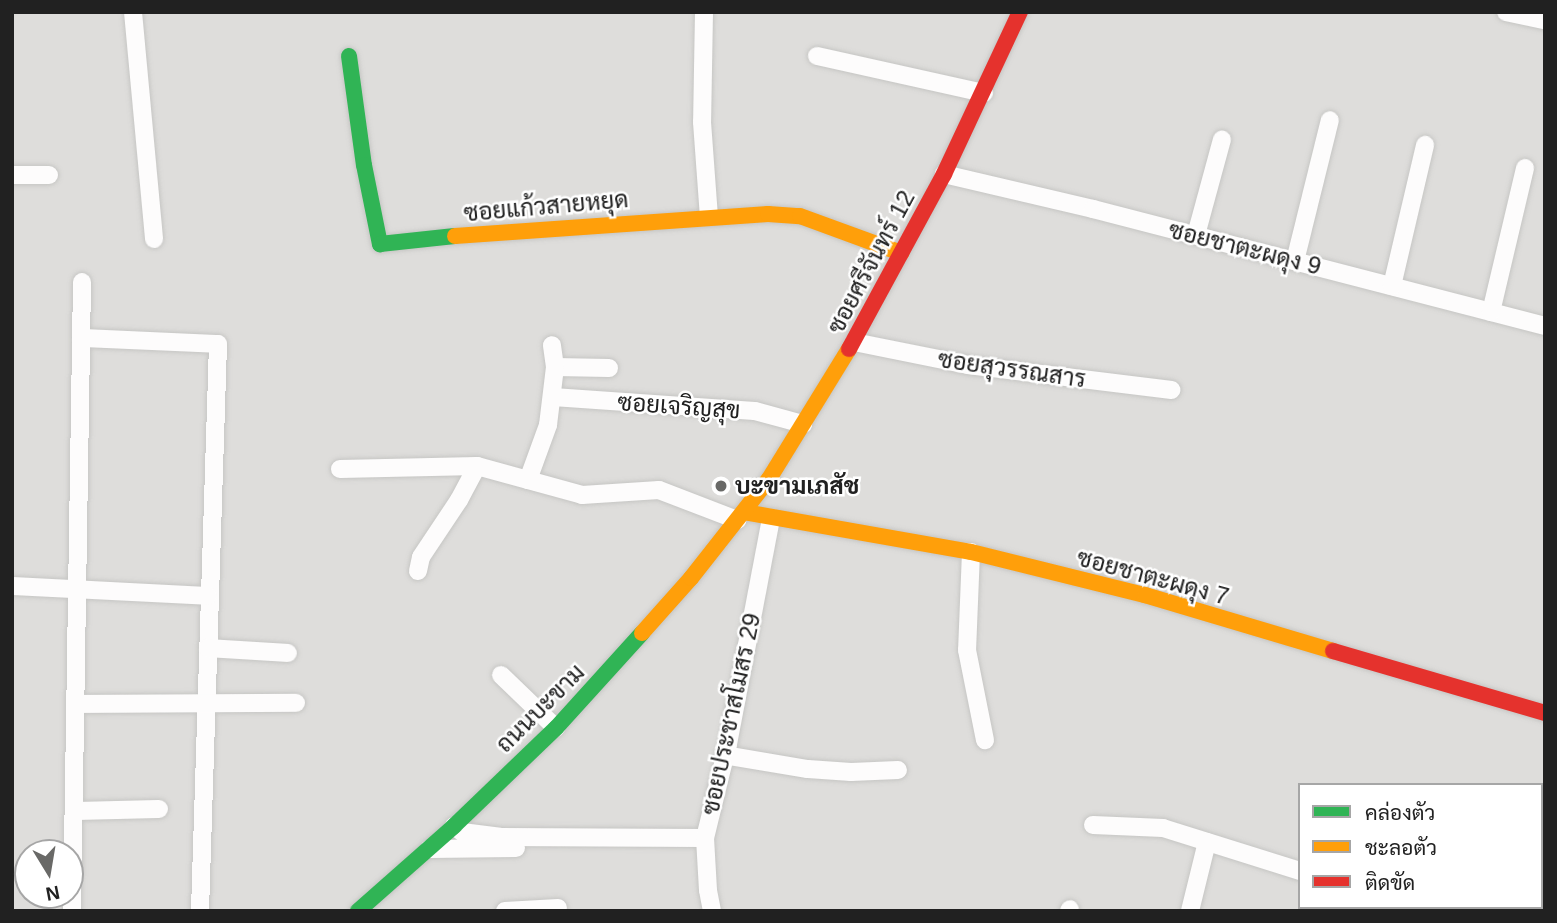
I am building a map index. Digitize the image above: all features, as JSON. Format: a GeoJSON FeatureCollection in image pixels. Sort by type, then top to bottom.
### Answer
{"type":"FeatureCollection","features":[{"type":"Feature","properties":{"kind":"street"},"geometry":{"type":"LineString","coordinates":[[133,12],[154,239]]}},
{"type":"Feature","properties":{"kind":"street"},"geometry":{"type":"LineString","coordinates":[[704,12],[702,122],[709,217]]}},
{"type":"Feature","properties":{"kind":"street","name":"ซอยศรีจันทร์ 12"},"geometry":{"type":"LineString","coordinates":[[740,516],[769,479],[854,342],[944,174],[1020,12]]}},
{"type":"Feature","properties":{"kind":"street"},"geometry":{"type":"LineString","coordinates":[[1506,12],[1545,20]]}},
{"type":"Feature","properties":{"kind":"street","name":"ซอยแก้วสายหยุด"},"geometry":{"type":"LineString","coordinates":[[349,56],[364,165],[380,244],[512,230],[768,214],[800,216],[901,253]]}},
{"type":"Feature","properties":{"kind":"street"},"geometry":{"type":"LineString","coordinates":[[817,56],[984,93]]}},
{"type":"Feature","properties":{"kind":"street"},"geometry":{"type":"LineString","coordinates":[[1295,261],[1330,120]]}},
{"type":"Feature","properties":{"kind":"street"},"geometry":{"type":"LineString","coordinates":[[1196,235],[1222,139]]}},
{"type":"Feature","properties":{"kind":"street"},"geometry":{"type":"LineString","coordinates":[[1392,286],[1425,145]]}},
{"type":"Feature","properties":{"kind":"street"},"geometry":{"type":"LineString","coordinates":[[1491,312],[1525,168]]}},
{"type":"Feature","properties":{"kind":"street","name":"ซอยชาตะผดุง 9"},"geometry":{"type":"LineString","coordinates":[[944,174],[1196,235],[1545,326]]}},
{"type":"Feature","properties":{"kind":"street"},"geometry":{"type":"LineString","coordinates":[[12,175],[49,175]]}},
{"type":"Feature","properties":{"kind":"street"},"geometry":{"type":"LineString","coordinates":[[72,911],[82,282]]}},
{"type":"Feature","properties":{"kind":"street"},"geometry":{"type":"LineString","coordinates":[[81,338],[218,344],[200,911]]}},
{"type":"Feature","properties":{"kind":"street","name":"ซอยสุวรรณสาร"},"geometry":{"type":"LineString","coordinates":[[854,342],[968,365],[1171,390]]}},
{"type":"Feature","properties":{"kind":"street"},"geometry":{"type":"LineString","coordinates":[[528,480],[548,425],[553,397],[555,367],[552,345]]}},
{"type":"Feature","properties":{"kind":"street"},"geometry":{"type":"LineString","coordinates":[[555,367],[609,368]]}},
{"type":"Feature","properties":{"kind":"street","name":"ซอยเจริญสุข"},"geometry":{"type":"LineString","coordinates":[[553,397],[755,411],[803,424]]}},
{"type":"Feature","properties":{"kind":"street"},"geometry":{"type":"LineString","coordinates":[[418,570],[421,557],[459,500],[477,466]]}},
{"type":"Feature","properties":{"kind":"street"},"geometry":{"type":"LineString","coordinates":[[340,468],[477,466],[582,495],[659,490],[740,516]]}},
{"type":"Feature","properties":{"kind":"street","name":"ซอยชาตะผดุง 7"},"geometry":{"type":"LineString","coordinates":[[740,516],[771,518],[971,552],[1145,595],[1545,713]]}},
{"type":"Feature","properties":{"kind":"street","name":"ถนนบะขาม"},"geometry":{"type":"LineString","coordinates":[[358,911],[454,826],[556,727],[691,578],[740,516]]}},
{"type":"Feature","properties":{"kind":"street","name":"ซอยประชาสโมสร 29"},"geometry":{"type":"LineString","coordinates":[[712,911],[705,838],[771,518]]}},
{"type":"Feature","properties":{"kind":"street"},"geometry":{"type":"LineString","coordinates":[[971,552],[967,650],[985,740]]}},
{"type":"Feature","properties":{"kind":"street"},"geometry":{"type":"LineString","coordinates":[[12,586],[208,596]]}},
{"type":"Feature","properties":{"kind":"street"},"geometry":{"type":"LineString","coordinates":[[208,648],[288,653]]}},
{"type":"Feature","properties":{"kind":"street"},"geometry":{"type":"LineString","coordinates":[[501,675],[556,727]]}},
{"type":"Feature","properties":{"kind":"street"},"geometry":{"type":"LineString","coordinates":[[76,704],[296,703]]}},
{"type":"Feature","properties":{"kind":"street"},"geometry":{"type":"LineString","coordinates":[[724,755],[808,769],[851,772],[898,770]]}},
{"type":"Feature","properties":{"kind":"street"},"geometry":{"type":"LineString","coordinates":[[75,811],[159,809]]}},
{"type":"Feature","properties":{"kind":"street"},"geometry":{"type":"LineString","coordinates":[[1093,825],[1163,828],[1298,870]]}},
{"type":"Feature","properties":{"kind":"street"},"geometry":{"type":"LineString","coordinates":[[454,826],[462,832],[500,837],[705,838]]}},
{"type":"Feature","properties":{"kind":"street"},"geometry":{"type":"LineString","coordinates":[[1190,911],[1208,842]]}},
{"type":"Feature","properties":{"kind":"street"},"geometry":{"type":"LineString","coordinates":[[429,849],[537,848]]}},
{"type":"Feature","properties":{"kind":"street"},"geometry":{"type":"LineString","coordinates":[[505,911],[558,908]]}},
{"type":"Feature","properties":{"kind":"shaded area"},"geometry":{"type":"Polygon","coordinates":[[[12,12],[1545,12],[1545,911],[12,911],[12,12]]]}},
{"type":"Feature","properties":{"kind":"traffic: fast"},"geometry":{"type":"LineString","coordinates":[[349,56],[364,165],[380,244],[455,236]]}},
{"type":"Feature","properties":{"kind":"traffic: fast"},"geometry":{"type":"LineString","coordinates":[[358,911],[454,826],[556,728],[642,633]]}},
{"type":"Feature","properties":{"kind":"traffic: slow"},"geometry":{"type":"LineString","coordinates":[[455,236],[768,214],[800,216],[901,253]]}},
{"type":"Feature","properties":{"kind":"traffic: slow"},"geometry":{"type":"LineString","coordinates":[[642,633],[691,578],[769,479],[849,349]]}},
{"type":"Feature","properties":{"kind":"traffic: slow"},"geometry":{"type":"LineString","coordinates":[[744,512],[971,552],[1145,595],[1333,651]]}},
{"type":"Feature","properties":{"kind":"traffic: jam"},"geometry":{"type":"LineString","coordinates":[[849,349],[944,174],[1020,12]]}},
{"type":"Feature","properties":{"kind":"traffic: jam"},"geometry":{"type":"LineString","coordinates":[[1333,651],[1545,713]]}},
{"type":"Feature","properties":{"kind":"place","name":"บะขามเภสัช"},"geometry":{"type":"Point","coordinates":[721,486]}}]}
